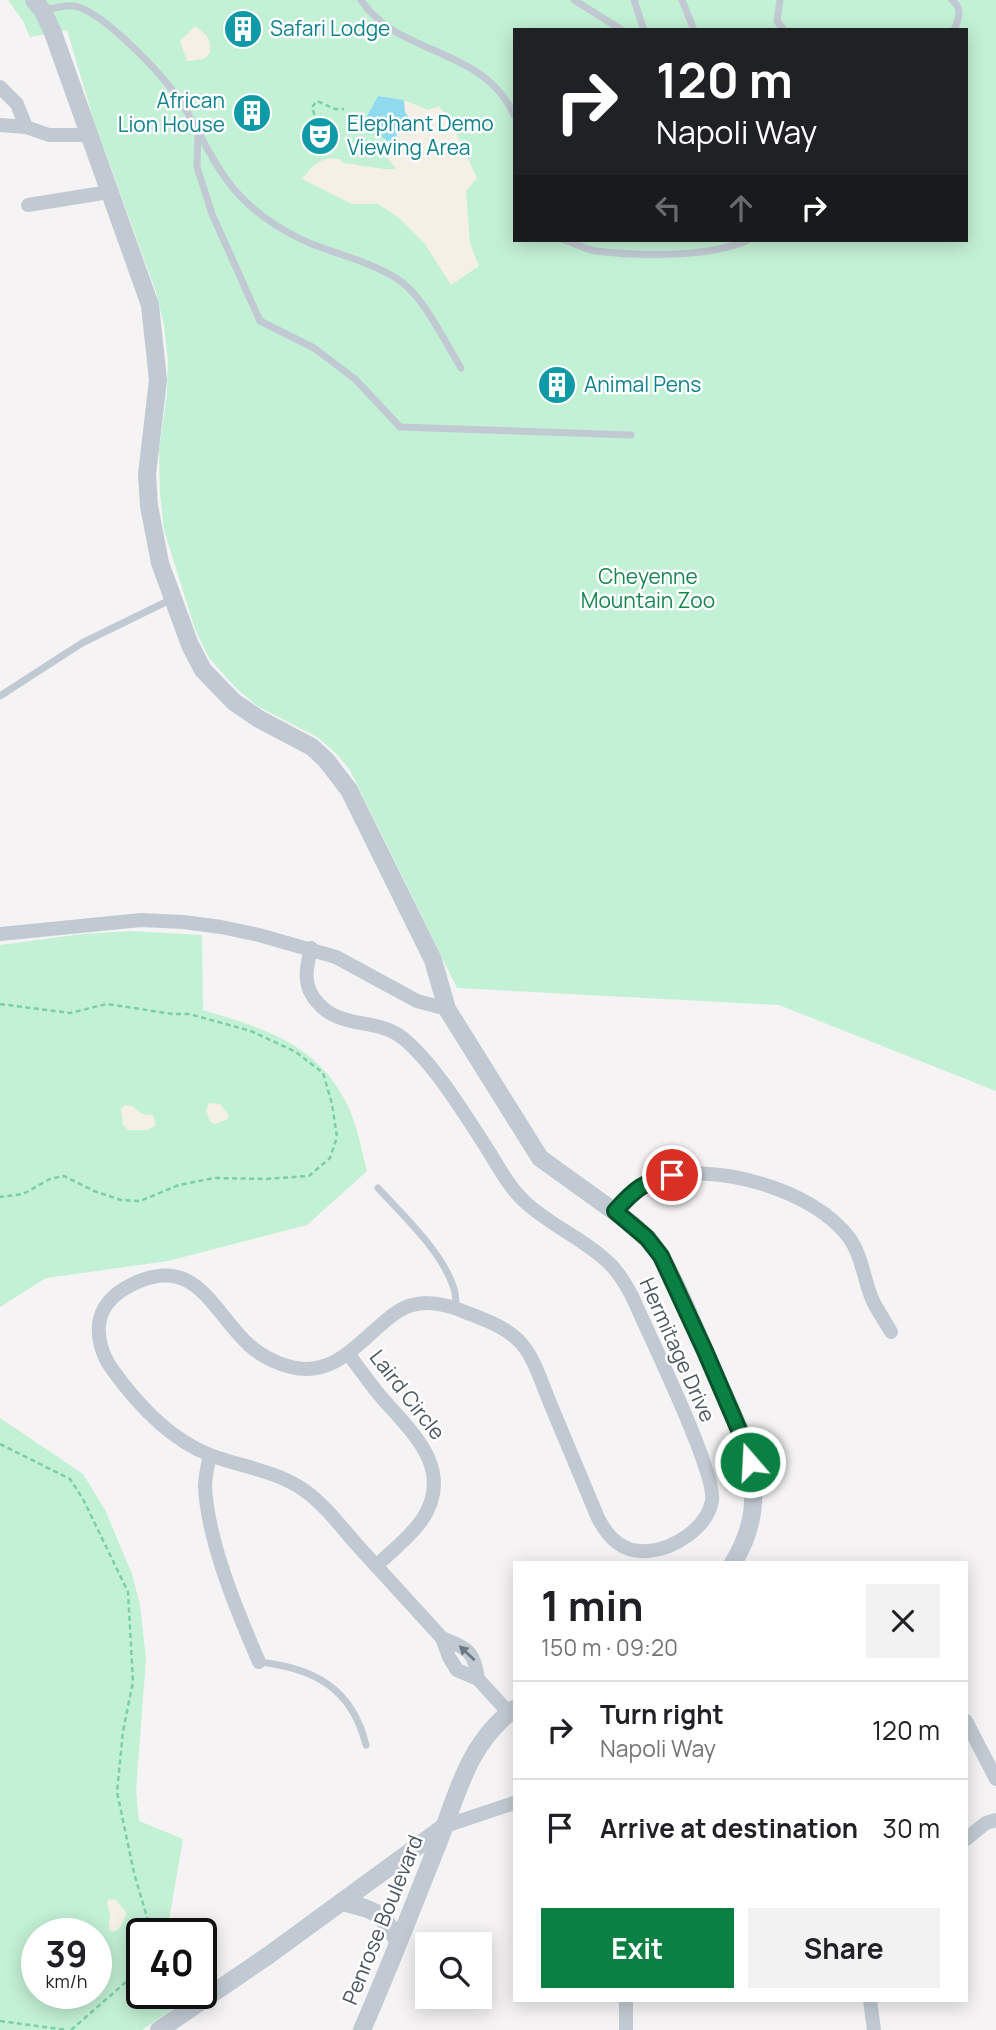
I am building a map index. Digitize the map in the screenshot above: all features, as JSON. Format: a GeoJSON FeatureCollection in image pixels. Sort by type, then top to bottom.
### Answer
{"type":"FeatureCollection","features":[{"type":"Feature","properties":{"kind":"street"},"geometry":{"type":"LineString","coordinates":[[38,5],[89,135],[150,305],[158,380],[147,474],[149,506],[160,563],[190,645],[203,670],[234,702],[259,719],[312,747],[340,776],[433,960],[447,1009],[540,1158],[615,1211],[647,1238],[661,1256],[742,1437],[750,1462],[753,1507],[750,1528],[734,1561]]}},
{"type":"Feature","properties":{"kind":"street"},"geometry":{"type":"LineString","coordinates":[[0,87],[17,104],[26,127]]}},
{"type":"Feature","properties":{"kind":"street"},"geometry":{"type":"LineString","coordinates":[[0,125],[26,127],[49,135],[89,135]]}},
{"type":"Feature","properties":{"kind":"street"},"geometry":{"type":"LineString","coordinates":[[29,205],[109,192]]}},
{"type":"Feature","properties":{"kind":"street"},"geometry":{"type":"LineString","coordinates":[[0,934],[98,923],[162,921],[221,928],[311,948],[336,957],[416,1000],[447,1009]]}},
{"type":"Feature","properties":{"kind":"street","name":"Hermitage Drive"},"geometry":{"type":"LineString","coordinates":[[210,1455],[165,1428],[147,1412],[111,1368],[98,1336],[100,1318],[107,1304],[119,1291],[150,1278],[181,1278],[195,1284],[248,1344],[261,1354],[291,1367],[307,1369],[325,1365],[349,1354],[397,1312],[410,1305],[437,1304],[457,1308],[504,1329],[527,1350],[598,1518],[607,1534],[619,1545],[632,1550],[662,1549],[700,1526],[708,1514],[712,1499],[708,1473],[632,1296],[612,1266],[523,1200],[510,1185],[462,1110],[420,1055],[404,1039],[378,1025],[342,1020],[327,1013],[308,988],[305,974],[311,948]]}},
{"type":"Feature","properties":{"kind":"street"},"geometry":{"type":"LineString","coordinates":[[615,1211],[638,1187],[650,1180],[672,1175],[699,1173],[727,1176],[785,1192],[828,1217],[852,1241],[873,1301],[891,1332]]}},
{"type":"Feature","properties":{"kind":"street","name":"Laird Circle"},"geometry":{"type":"LineString","coordinates":[[349,1354],[378,1393],[422,1443],[431,1459],[434,1475],[429,1506],[422,1519],[376,1566]]}},
{"type":"Feature","properties":{"kind":"street"},"geometry":{"type":"LineString","coordinates":[[259,1662],[232,1595],[210,1522],[205,1484],[210,1455],[272,1474],[304,1491],[324,1509],[442,1638],[463,1647],[475,1659],[478,1679],[512,1711]]}},
{"type":"Feature","properties":{"kind":"street","name":"Penrose Boulevard"},"geometry":{"type":"LineString","coordinates":[[362,2030],[445,1826],[459,1783],[470,1760],[486,1737],[512,1711]]}},
{"type":"Feature","properties":{"kind":"street"},"geometry":{"type":"LineString","coordinates":[[968,1725],[996,1779]]}},
{"type":"Feature","properties":{"kind":"street"},"geometry":{"type":"LineString","coordinates":[[159,2030],[445,1826],[513,1803]]}},
{"type":"Feature","properties":{"kind":"street"},"geometry":{"type":"LineString","coordinates":[[968,1838],[996,1820]]}},
{"type":"Feature","properties":{"kind":"street"},"geometry":{"type":"LineString","coordinates":[[341,1902],[369,1908],[388,1922],[398,1941]]}},
{"type":"Feature","properties":{"kind":"street"},"geometry":{"type":"LineString","coordinates":[[626,2002],[626,2030]]}},
{"type":"Feature","properties":{"kind":"street"},"geometry":{"type":"LineString","coordinates":[[870,2002],[874,2030]]}},
{"type":"Feature","properties":{"kind":"lane"},"geometry":{"type":"LineString","coordinates":[[361,0],[394,31],[476,69],[506,97],[513,113]]}},
{"type":"Feature","properties":{"kind":"lane"},"geometry":{"type":"LineString","coordinates":[[574,0],[619,28]]}},
{"type":"Feature","properties":{"kind":"lane"},"geometry":{"type":"LineString","coordinates":[[634,0],[643,28]]}},
{"type":"Feature","properties":{"kind":"lane"},"geometry":{"type":"LineString","coordinates":[[682,0],[693,28]]}},
{"type":"Feature","properties":{"kind":"lane"},"geometry":{"type":"LineString","coordinates":[[780,0],[777,22],[782,28]]}},
{"type":"Feature","properties":{"kind":"lane"},"geometry":{"type":"LineString","coordinates":[[952,0],[960,12],[955,28]]}},
{"type":"Feature","properties":{"kind":"lane"},"geometry":{"type":"LineString","coordinates":[[38,5],[79,7],[98,17],[147,62],[178,98],[213,160],[242,198],[273,223],[309,243],[397,278],[416,295],[461,368]]}},
{"type":"Feature","properties":{"kind":"lane"},"geometry":{"type":"LineString","coordinates":[[198,135],[197,167],[212,214],[260,321],[314,348],[355,379],[400,427],[631,435]]}},
{"type":"Feature","properties":{"kind":"lane"},"geometry":{"type":"LineString","coordinates":[[576,242],[592,250],[653,255],[730,248],[744,242]]}},
{"type":"Feature","properties":{"kind":"lane"},"geometry":{"type":"LineString","coordinates":[[0,696],[82,643],[173,599]]}},
{"type":"Feature","properties":{"kind":"lane"},"geometry":{"type":"LineString","coordinates":[[378,1188],[418,1231],[446,1270],[454,1287],[457,1308]]}},
{"type":"Feature","properties":{"kind":"lane"},"geometry":{"type":"LineString","coordinates":[[259,1662],[284,1665],[314,1675],[338,1691],[354,1710],[366,1745]]}},
{"type":"Feature","properties":{"kind":"path"},"geometry":{"type":"LineString","coordinates":[[317,123],[312,107],[317,100],[335,109],[344,109]]}},
{"type":"Feature","properties":{"kind":"path"},"geometry":{"type":"LineString","coordinates":[[0,1004],[70,1013],[107,1004],[189,1014],[251,1031],[296,1052],[323,1073],[332,1104],[337,1137],[330,1158],[309,1176],[214,1178],[179,1185],[140,1201],[94,1191],[64,1176],[50,1178],[23,1194],[0,1197]]}},
{"type":"Feature","properties":{"kind":"path"},"geometry":{"type":"LineString","coordinates":[[0,1444],[70,1479],[83,1499],[128,1592],[134,1682],[124,1731],[117,1792],[134,1873],[147,1918]]}},
{"type":"Feature","properties":{"kind":"path"},"geometry":{"type":"LineString","coordinates":[[0,2021],[69,2030],[126,1982]]}},
{"type":"Feature","properties":{"kind":"green space","name":"Cheyenne Mountain Zoo"},"geometry":{"type":"Polygon","coordinates":[[[8,0],[996,0],[996,1091],[779,1005],[457,988],[350,770],[336,753],[317,737],[257,706],[235,687],[209,658],[195,629],[164,530],[159,449],[167,393],[168,361],[164,325],[156,292],[94,121],[67,30],[30,37],[23,21],[8,0]]]}},
{"type":"Feature","properties":{"kind":"green space"},"geometry":{"type":"Polygon","coordinates":[[[131,931],[202,935],[203,1010],[247,1024],[286,1041],[320,1066],[335,1083],[347,1104],[367,1171],[307,1225],[168,1261],[46,1278],[0,1307],[0,945],[83,934],[131,931]]]}},
{"type":"Feature","properties":{"kind":"green space"},"geometry":{"type":"Polygon","coordinates":[[[0,1418],[83,1474],[105,1510],[132,1574],[140,1605],[146,1659],[136,1791],[139,1821],[183,1839],[169,1918],[126,1918],[126,2009],[172,2009],[142,2030],[0,2030],[0,1418]]]}},
{"type":"Feature","properties":{"kind":"sand"},"geometry":{"type":"Polygon","coordinates":[[[195,26],[207,37],[210,53],[204,59],[187,61],[180,41],[195,26]]]}},
{"type":"Feature","properties":{"kind":"sand"},"geometry":{"type":"Polygon","coordinates":[[[378,96],[404,100],[428,110],[439,106],[450,120],[477,178],[466,191],[470,243],[479,266],[451,285],[425,244],[398,217],[378,204],[352,204],[302,179],[314,165],[328,159],[396,169],[386,156],[389,142],[370,128],[366,118],[378,96]]]}},
{"type":"Feature","properties":{"kind":"sand"},"geometry":{"type":"Polygon","coordinates":[[[209,1103],[220,1104],[228,1114],[228,1119],[215,1124],[210,1122],[206,1110],[209,1103]]]}},
{"type":"Feature","properties":{"kind":"sand"},"geometry":{"type":"Polygon","coordinates":[[[125,1105],[132,1106],[142,1114],[153,1115],[156,1125],[148,1130],[128,1130],[123,1125],[121,1109],[125,1105]]]}},
{"type":"Feature","properties":{"kind":"sand"},"geometry":{"type":"Polygon","coordinates":[[[109,1899],[116,1900],[127,1914],[119,1929],[113,1932],[112,1918],[110,1918],[107,1903],[109,1899]]]}},
{"type":"Feature","properties":{"kind":"water"},"geometry":{"type":"Polygon","coordinates":[[[378,96],[404,100],[405,112],[412,122],[407,126],[396,125],[398,140],[391,147],[388,146],[389,142],[370,128],[366,118],[378,96]]]}},
{"type":"Feature","properties":{"kind":"place","name":"Safari Lodge"},"geometry":{"type":"Point","coordinates":[243,29]}},
{"type":"Feature","properties":{"kind":"place","name":"African Lion House"},"geometry":{"type":"Point","coordinates":[252,113]}},
{"type":"Feature","properties":{"kind":"place","name":"Elephant Demo Viewing Area"},"geometry":{"type":"Point","coordinates":[320,136]}},
{"type":"Feature","properties":{"kind":"place","name":"Animal Pens"},"geometry":{"type":"Point","coordinates":[557,385]}},
{"type":"Feature","properties":{"kind":"route"},"geometry":{"type":"LineString","coordinates":[[672,1175],[650,1180],[638,1187],[615,1211],[647,1238],[661,1256],[705,1351],[750,1462]]}}]}
